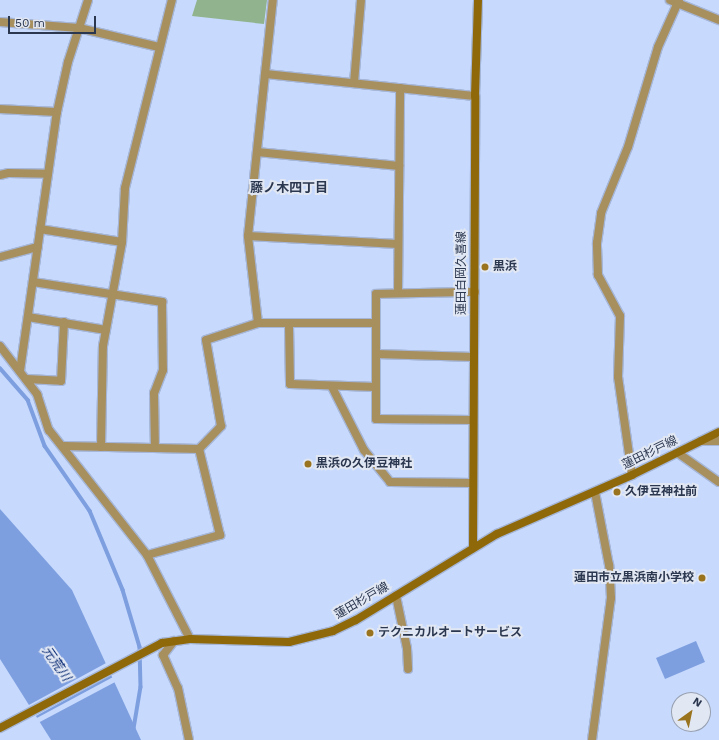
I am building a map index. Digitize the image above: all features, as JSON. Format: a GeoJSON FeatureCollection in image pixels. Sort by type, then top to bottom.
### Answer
{"type":"FeatureCollection","features":[{"type":"Feature","properties":{"kind":"main road","name":"蓮田白岡久喜線"},"geometry":{"type":"LineString","coordinates":[[473,547],[472,484],[475,292],[475,96],[478,0]]}},
{"type":"Feature","properties":{"kind":"main road","name":"蓮田杉戸線"},"geometry":{"type":"LineString","coordinates":[[0,728],[13,724],[124,662],[162,643],[190,639],[289,642],[313,638],[356,620],[473,547],[522,521],[595,492],[719,432]]}},
{"type":"Feature","properties":{"kind":"street"},"geometry":{"type":"LineString","coordinates":[[20,371],[57,112],[79,28],[88,0]]}},
{"type":"Feature","properties":{"kind":"street"},"geometry":{"type":"LineString","coordinates":[[101,447],[103,346],[114,293],[122,242],[125,188],[159,47],[172,0]]}},
{"type":"Feature","properties":{"kind":"street"},"geometry":{"type":"LineString","coordinates":[[258,323],[248,236],[274,0]]}},
{"type":"Feature","properties":{"kind":"street"},"geometry":{"type":"LineString","coordinates":[[354,84],[361,0]]}},
{"type":"Feature","properties":{"kind":"street"},"geometry":{"type":"LineString","coordinates":[[670,0],[719,20]]}},
{"type":"Feature","properties":{"kind":"street"},"geometry":{"type":"LineString","coordinates":[[632,475],[618,377],[620,316],[598,275],[597,243],[601,213],[628,147],[658,47],[678,2]]}},
{"type":"Feature","properties":{"kind":"street"},"geometry":{"type":"LineString","coordinates":[[0,22],[79,28],[159,47]]}},
{"type":"Feature","properties":{"kind":"street"},"geometry":{"type":"LineString","coordinates":[[265,74],[475,96]]}},
{"type":"Feature","properties":{"kind":"street"},"geometry":{"type":"LineString","coordinates":[[398,293],[400,88]]}},
{"type":"Feature","properties":{"kind":"street"},"geometry":{"type":"LineString","coordinates":[[0,109],[57,112]]}},
{"type":"Feature","properties":{"kind":"street"},"geometry":{"type":"LineString","coordinates":[[257,152],[399,166]]}},
{"type":"Feature","properties":{"kind":"street"},"geometry":{"type":"LineString","coordinates":[[0,175],[48,174]]}},
{"type":"Feature","properties":{"kind":"street"},"geometry":{"type":"LineString","coordinates":[[40,229],[122,242]]}},
{"type":"Feature","properties":{"kind":"street"},"geometry":{"type":"LineString","coordinates":[[248,236],[398,244]]}},
{"type":"Feature","properties":{"kind":"street"},"geometry":{"type":"LineString","coordinates":[[0,257],[38,246]]}},
{"type":"Feature","properties":{"kind":"street"},"geometry":{"type":"LineString","coordinates":[[33,282],[114,293],[162,302],[163,370],[154,393],[155,448]]}},
{"type":"Feature","properties":{"kind":"street"},"geometry":{"type":"LineString","coordinates":[[473,420],[376,419],[376,294],[475,292]]}},
{"type":"Feature","properties":{"kind":"street"},"geometry":{"type":"LineString","coordinates":[[28,317],[106,330]]}},
{"type":"Feature","properties":{"kind":"street"},"geometry":{"type":"LineString","coordinates":[[26,379],[61,381],[64,322]]}},
{"type":"Feature","properties":{"kind":"street"},"geometry":{"type":"LineString","coordinates":[[63,446],[199,449],[221,426],[206,340],[258,323],[289,325],[376,323]]}},
{"type":"Feature","properties":{"kind":"street"},"geometry":{"type":"LineString","coordinates":[[289,325],[290,384],[332,387],[376,387]]}},
{"type":"Feature","properties":{"kind":"street"},"geometry":{"type":"LineString","coordinates":[[0,346],[37,394],[49,430],[148,556],[190,639]]}},
{"type":"Feature","properties":{"kind":"street"},"geometry":{"type":"LineString","coordinates":[[376,354],[474,357]]}},
{"type":"Feature","properties":{"kind":"street"},"geometry":{"type":"LineString","coordinates":[[332,387],[364,450],[390,482],[472,484]]}},
{"type":"Feature","properties":{"kind":"street"},"geometry":{"type":"LineString","coordinates":[[701,440],[719,441]]}},
{"type":"Feature","properties":{"kind":"street"},"geometry":{"type":"LineString","coordinates":[[148,556],[220,535],[199,449]]}},
{"type":"Feature","properties":{"kind":"street"},"geometry":{"type":"LineString","coordinates":[[678,453],[719,482]]}},
{"type":"Feature","properties":{"kind":"street"},"geometry":{"type":"LineString","coordinates":[[592,740],[611,598],[609,565],[595,492]]}},
{"type":"Feature","properties":{"kind":"street"},"geometry":{"type":"LineString","coordinates":[[396,596],[407,648],[408,670]]}},
{"type":"Feature","properties":{"kind":"street"},"geometry":{"type":"LineString","coordinates":[[174,641],[163,655],[178,688],[189,740]]}},
{"type":"Feature","properties":{"kind":"green space"},"geometry":{"type":"Polygon","coordinates":[[[197,0],[267,0],[264,24],[192,16],[197,0]]]}},
{"type":"Feature","properties":{"kind":"water","name":"元荒川"},"geometry":{"type":"Polygon","coordinates":[[[0,509],[72,590],[141,740],[51,740],[0,659],[0,509]]]}},
{"type":"Feature","properties":{"kind":"water"},"geometry":{"type":"Polygon","coordinates":[[[696,641],[705,662],[665,679],[656,658],[696,641]]]}},
{"type":"Feature","properties":{"kind":"pier"},"geometry":{"type":"Polygon","coordinates":[[[108,662],[113,674],[34,717],[27,706],[108,662]]]}},
{"type":"Feature","properties":{"kind":"pier"},"geometry":{"type":"Polygon","coordinates":[[[115,676],[117,681],[38,723],[35,719],[115,676]]]}},
{"type":"Feature","properties":{"kind":"waterway"},"geometry":{"type":"LineString","coordinates":[[0,368],[28,400],[45,446],[90,511],[123,590],[140,647],[141,687],[134,729]]}},
{"type":"Feature","properties":{"kind":"place","name":"黒浜"},"geometry":{"type":"Point","coordinates":[485,267]}},
{"type":"Feature","properties":{"kind":"place","name":"黒浜の久伊豆神社"},"geometry":{"type":"Point","coordinates":[308,464]}},
{"type":"Feature","properties":{"kind":"place","name":"久伊豆神社前"},"geometry":{"type":"Point","coordinates":[617,492]}},
{"type":"Feature","properties":{"kind":"place","name":"蓮田市立黒浜南小学校"},"geometry":{"type":"Point","coordinates":[702,578]}},
{"type":"Feature","properties":{"kind":"place","name":"テクニカルオートサービス"},"geometry":{"type":"Point","coordinates":[370,633]}},
{"type":"Feature","properties":{"kind":"district","name":"藤ノ木四丁目"},"geometry":{"type":"Point","coordinates":[289,188]}}]}
